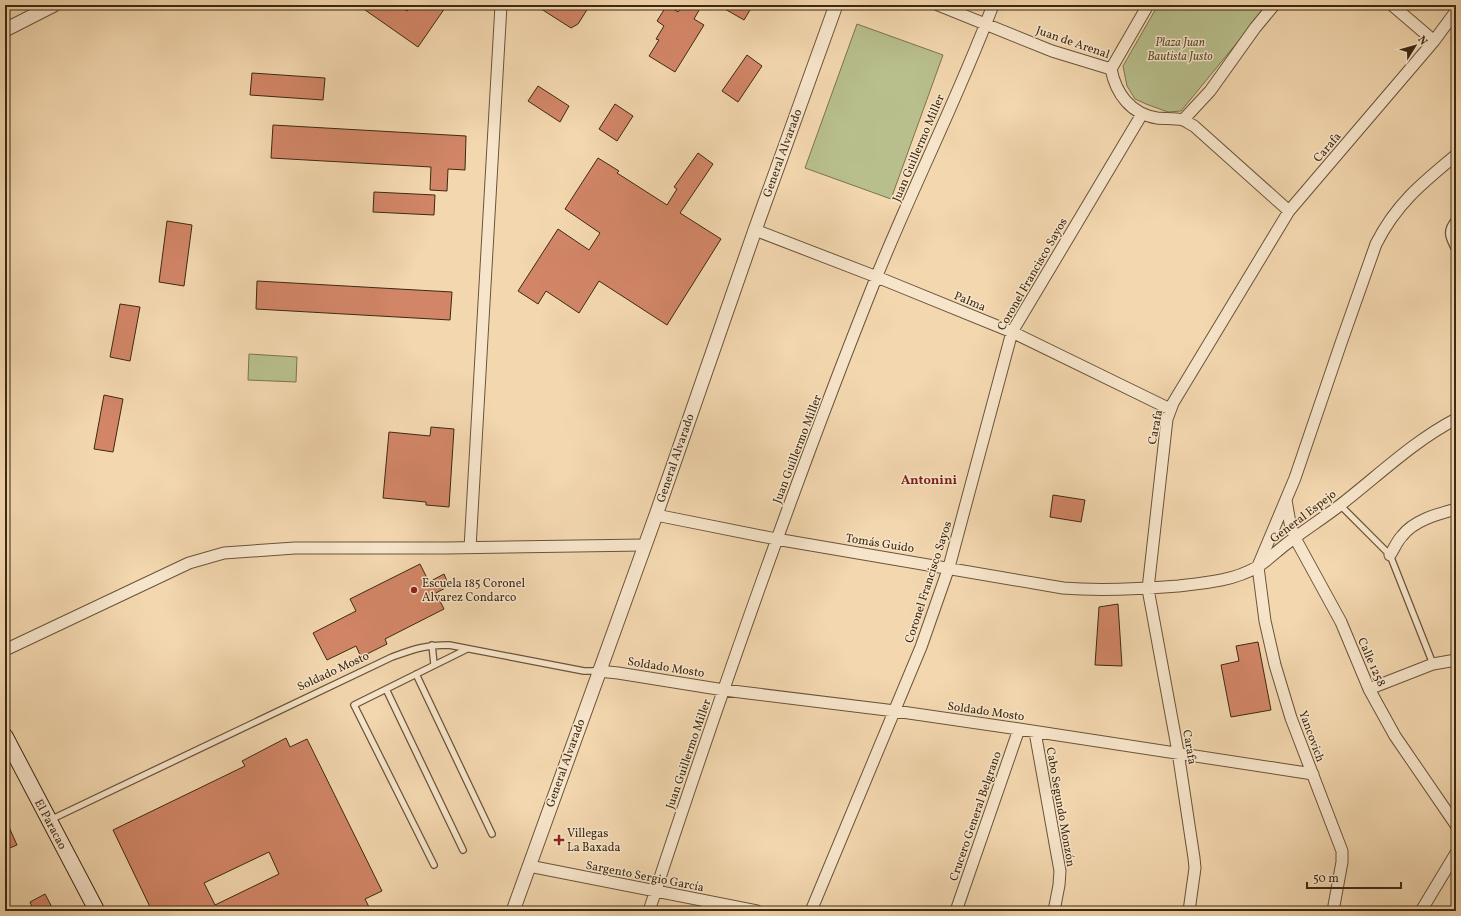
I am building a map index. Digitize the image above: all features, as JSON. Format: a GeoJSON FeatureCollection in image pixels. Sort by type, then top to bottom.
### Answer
{"type":"FeatureCollection","features":[{"type":"Feature","properties":{"kind":"main road","name":"El Paracao"},"geometry":{"type":"LineString","coordinates":[[5,736],[97,911]]}},
{"type":"Feature","properties":{"kind":"street"},"geometry":{"type":"LineString","coordinates":[[5,30],[54,5]]}},
{"type":"Feature","properties":{"kind":"street"},"geometry":{"type":"LineString","coordinates":[[470,548],[501,5]]}},
{"type":"Feature","properties":{"kind":"street","name":"General Alvarado"},"geometry":{"type":"LineString","coordinates":[[513,911],[598,671],[656,515],[755,230],[836,5]]}},
{"type":"Feature","properties":{"kind":"street","name":"Juan de Arenal"},"geometry":{"type":"LineString","coordinates":[[938,5],[986,23],[1052,51],[1111,69],[1113,81],[1120,94],[1128,104],[1142,114],[1157,118],[1183,120],[1194,126],[1289,211]]}},
{"type":"Feature","properties":{"kind":"street","name":"Juan Guillermo Miller"},"geometry":{"type":"LineString","coordinates":[[649,911],[776,539],[877,277],[993,5]]}},
{"type":"Feature","properties":{"kind":"street"},"geometry":{"type":"LineString","coordinates":[[1111,69],[1148,5]]}},
{"type":"Feature","properties":{"kind":"street"},"geometry":{"type":"LineString","coordinates":[[1183,120],[1210,91],[1255,28],[1274,5]]}},
{"type":"Feature","properties":{"kind":"street"},"geometry":{"type":"LineString","coordinates":[[1392,5],[1434,41]]}},
{"type":"Feature","properties":{"kind":"street","name":"Carafa"},"geometry":{"type":"LineString","coordinates":[[1189,911],[1195,868],[1178,752],[1148,589],[1167,419],[1170,409],[1289,211],[1434,41],[1456,11]]}},
{"type":"Feature","properties":{"kind":"street","name":"Coronel Francisco Sayos"},"geometry":{"type":"LineString","coordinates":[[811,911],[921,647],[949,568],[1012,332],[1142,114]]}},
{"type":"Feature","properties":{"kind":"street"},"geometry":{"type":"LineString","coordinates":[[1258,567],[1295,478],[1376,244],[1384,229],[1400,206],[1432,175],[1456,156]]}},
{"type":"Feature","properties":{"kind":"street","name":"Palma"},"geometry":{"type":"LineString","coordinates":[[755,230],[877,277],[1012,332],[1170,409]]}},
{"type":"Feature","properties":{"kind":"street","name":"General Espejo"},"geometry":{"type":"LineString","coordinates":[[1148,589],[1210,583],[1235,577],[1258,567],[1340,505],[1393,460],[1456,419]]}},
{"type":"Feature","properties":{"kind":"street","name":"Calle 1258"},"geometry":{"type":"LineString","coordinates":[[1286,500],[1290,523],[1295,538],[1341,622],[1369,688],[1395,736],[1456,825]]}},
{"type":"Feature","properties":{"kind":"street"},"geometry":{"type":"LineString","coordinates":[[1390,555],[1402,535],[1414,525],[1429,517],[1456,509]]}},
{"type":"Feature","properties":{"kind":"street","name":"Tomás Guido"},"geometry":{"type":"LineString","coordinates":[[656,515],[776,539],[1063,588],[1148,589]]}},
{"type":"Feature","properties":{"kind":"street"},"geometry":{"type":"LineString","coordinates":[[5,650],[189,563],[224,553],[295,548],[470,548],[644,545]]}},
{"type":"Feature","properties":{"kind":"street","name":"Yancovich"},"geometry":{"type":"LineString","coordinates":[[1258,567],[1265,621],[1275,665],[1291,718],[1342,851],[1342,862],[1333,911]]}},
{"type":"Feature","properties":{"kind":"street"},"geometry":{"type":"LineString","coordinates":[[1369,688],[1433,664],[1456,660]]}},
{"type":"Feature","properties":{"kind":"street","name":"Soldado Mosto"},"geometry":{"type":"LineString","coordinates":[[598,671],[724,690],[895,711],[1178,752],[1313,774]]}},
{"type":"Feature","properties":{"kind":"street","name":"Crucero General Belgrano"},"geometry":{"type":"LineString","coordinates":[[956,911],[1019,729]]}},
{"type":"Feature","properties":{"kind":"street","name":"Cabo Segundo Monzón"},"geometry":{"type":"LineString","coordinates":[[1034,732],[1060,871],[1054,911]]}},
{"type":"Feature","properties":{"kind":"street"},"geometry":{"type":"LineString","coordinates":[[1421,911],[1456,852]]}},
{"type":"Feature","properties":{"kind":"street","name":"Sargento Sergio García"},"geometry":{"type":"LineString","coordinates":[[529,866],[757,911]]}},
{"type":"Feature","properties":{"kind":"lane"},"geometry":{"type":"LineString","coordinates":[[1456,218],[1449,227],[1448,236],[1456,252]]}},
{"type":"Feature","properties":{"kind":"lane"},"geometry":{"type":"LineString","coordinates":[[1340,505],[1390,555],[1433,664]]}},
{"type":"Feature","properties":{"kind":"lane"},"geometry":{"type":"LineString","coordinates":[[432,645],[434,664]]}},
{"type":"Feature","properties":{"kind":"lane","name":"Soldado Mosto"},"geometry":{"type":"LineString","coordinates":[[49,820],[392,657],[416,648],[432,645],[449,645],[584,671],[598,671]]}},
{"type":"Feature","properties":{"kind":"lane"},"geometry":{"type":"LineString","coordinates":[[434,865],[354,705],[434,664],[468,649]]}},
{"type":"Feature","properties":{"kind":"lane"},"geometry":{"type":"LineString","coordinates":[[416,674],[492,834]]}},
{"type":"Feature","properties":{"kind":"lane"},"geometry":{"type":"LineString","coordinates":[[386,689],[463,850]]}},
{"type":"Feature","properties":{"kind":"green space","name":"Plaza Juan Bautista Justo"},"geometry":{"type":"Polygon","coordinates":[[[1158,5],[1268,5],[1181,111],[1168,112],[1135,99],[1127,86],[1123,66],[1158,5]]]}},
{"type":"Feature","properties":{"kind":"green space"},"geometry":{"type":"Polygon","coordinates":[[[857,24],[943,55],[891,199],[805,168],[857,24]]]}},
{"type":"Feature","properties":{"kind":"green space"},"geometry":{"type":"Polygon","coordinates":[[[249,354],[297,357],[296,382],[248,380],[249,354]]]}},
{"type":"Feature","properties":{"kind":"building"},"geometry":{"type":"Polygon","coordinates":[[[358,5],[397,5],[407,11],[411,5],[447,5],[418,47],[358,5]]]}},
{"type":"Feature","properties":{"kind":"building"},"geometry":{"type":"Polygon","coordinates":[[[535,5],[590,5],[578,24],[571,28],[535,5]]]}},
{"type":"Feature","properties":{"kind":"building"},"geometry":{"type":"Polygon","coordinates":[[[667,5],[678,12],[683,5],[702,5],[694,19],[704,25],[675,72],[649,56],[659,40],[656,39],[664,26],[657,21],[667,5]]]}},
{"type":"Feature","properties":{"kind":"building"},"geometry":{"type":"Polygon","coordinates":[[[718,5],[753,5],[744,20],[718,5]]]}},
{"type":"Feature","properties":{"kind":"building"},"geometry":{"type":"Polygon","coordinates":[[[747,55],[762,66],[738,102],[722,91],[747,55]]]}},
{"type":"Feature","properties":{"kind":"building"},"geometry":{"type":"Polygon","coordinates":[[[252,73],[325,78],[323,100],[250,95],[252,73]]]}},
{"type":"Feature","properties":{"kind":"building"},"geometry":{"type":"Polygon","coordinates":[[[538,86],[569,106],[560,122],[528,101],[538,86]]]}},
{"type":"Feature","properties":{"kind":"building"},"geometry":{"type":"Polygon","coordinates":[[[615,104],[633,116],[617,141],[599,129],[615,104]]]}},
{"type":"Feature","properties":{"kind":"building"},"geometry":{"type":"Polygon","coordinates":[[[273,125],[466,136],[465,170],[448,169],[447,191],[430,190],[431,167],[271,158],[273,125]]]}},
{"type":"Feature","properties":{"kind":"building"},"geometry":{"type":"Polygon","coordinates":[[[698,153],[713,164],[680,213],[721,239],[667,325],[599,281],[579,313],[546,291],[538,304],[518,291],[558,229],[589,250],[600,233],[565,209],[598,158],[619,171],[617,173],[667,205],[677,189],[674,187],[698,153]]]}},
{"type":"Feature","properties":{"kind":"building"},"geometry":{"type":"Polygon","coordinates":[[[374,192],[435,195],[434,215],[373,212],[374,192]]]}},
{"type":"Feature","properties":{"kind":"building"},"geometry":{"type":"Polygon","coordinates":[[[167,221],[192,225],[184,286],[159,282],[167,221]]]}},
{"type":"Feature","properties":{"kind":"building"},"geometry":{"type":"Polygon","coordinates":[[[257,281],[452,292],[450,320],[256,309],[257,281]]]}},
{"type":"Feature","properties":{"kind":"building"},"geometry":{"type":"Polygon","coordinates":[[[120,304],[140,307],[130,361],[110,357],[120,304]]]}},
{"type":"Feature","properties":{"kind":"building"},"geometry":{"type":"Polygon","coordinates":[[[104,395],[123,399],[113,452],[94,449],[104,395]]]}},
{"type":"Feature","properties":{"kind":"building"},"geometry":{"type":"Polygon","coordinates":[[[431,427],[454,429],[449,507],[426,505],[426,502],[383,498],[389,432],[430,436],[431,427]]]}},
{"type":"Feature","properties":{"kind":"building"},"geometry":{"type":"Polygon","coordinates":[[[1053,495],[1085,500],[1081,522],[1050,517],[1053,495]]]}},
{"type":"Feature","properties":{"kind":"building"},"geometry":{"type":"Polygon","coordinates":[[[420,564],[429,582],[444,574],[449,586],[436,593],[444,609],[385,639],[387,644],[361,657],[356,646],[327,660],[313,633],[356,611],[350,599],[420,564]]]}},
{"type":"Feature","properties":{"kind":"building"},"geometry":{"type":"Polygon","coordinates":[[[1118,604],[1122,666],[1095,665],[1099,607],[1118,604]]]}},
{"type":"Feature","properties":{"kind":"building"},"geometry":{"type":"Polygon","coordinates":[[[1258,642],[1271,710],[1231,717],[1221,665],[1239,661],[1236,646],[1258,642]]]}},
{"type":"Feature","properties":{"kind":"building"},"geometry":{"type":"Polygon","coordinates":[[[286,738],[290,747],[307,739],[382,891],[365,899],[371,911],[295,911],[292,906],[283,911],[152,911],[113,830],[245,766],[242,761],[286,738]],[[269,852],[204,883],[215,905],[279,874],[269,852]]]}},
{"type":"Feature","properties":{"kind":"building"},"geometry":{"type":"Polygon","coordinates":[[[5,818],[17,845],[5,850],[5,818]]]}},
{"type":"Feature","properties":{"kind":"building"},"geometry":{"type":"Polygon","coordinates":[[[45,894],[54,911],[34,911],[30,902],[45,894]]]}},
{"type":"Feature","properties":{"kind":"place","name":"Escuela 185 Coronel Alvarez Condarco"},"geometry":{"type":"Point","coordinates":[414,590]}},
{"type":"Feature","properties":{"kind":"place","name":"Villegas La Baxada"},"geometry":{"type":"Point","coordinates":[559,840]}},
{"type":"Feature","properties":{"kind":"district","name":"Antonini"},"geometry":{"type":"Point","coordinates":[929,479]}}]}
